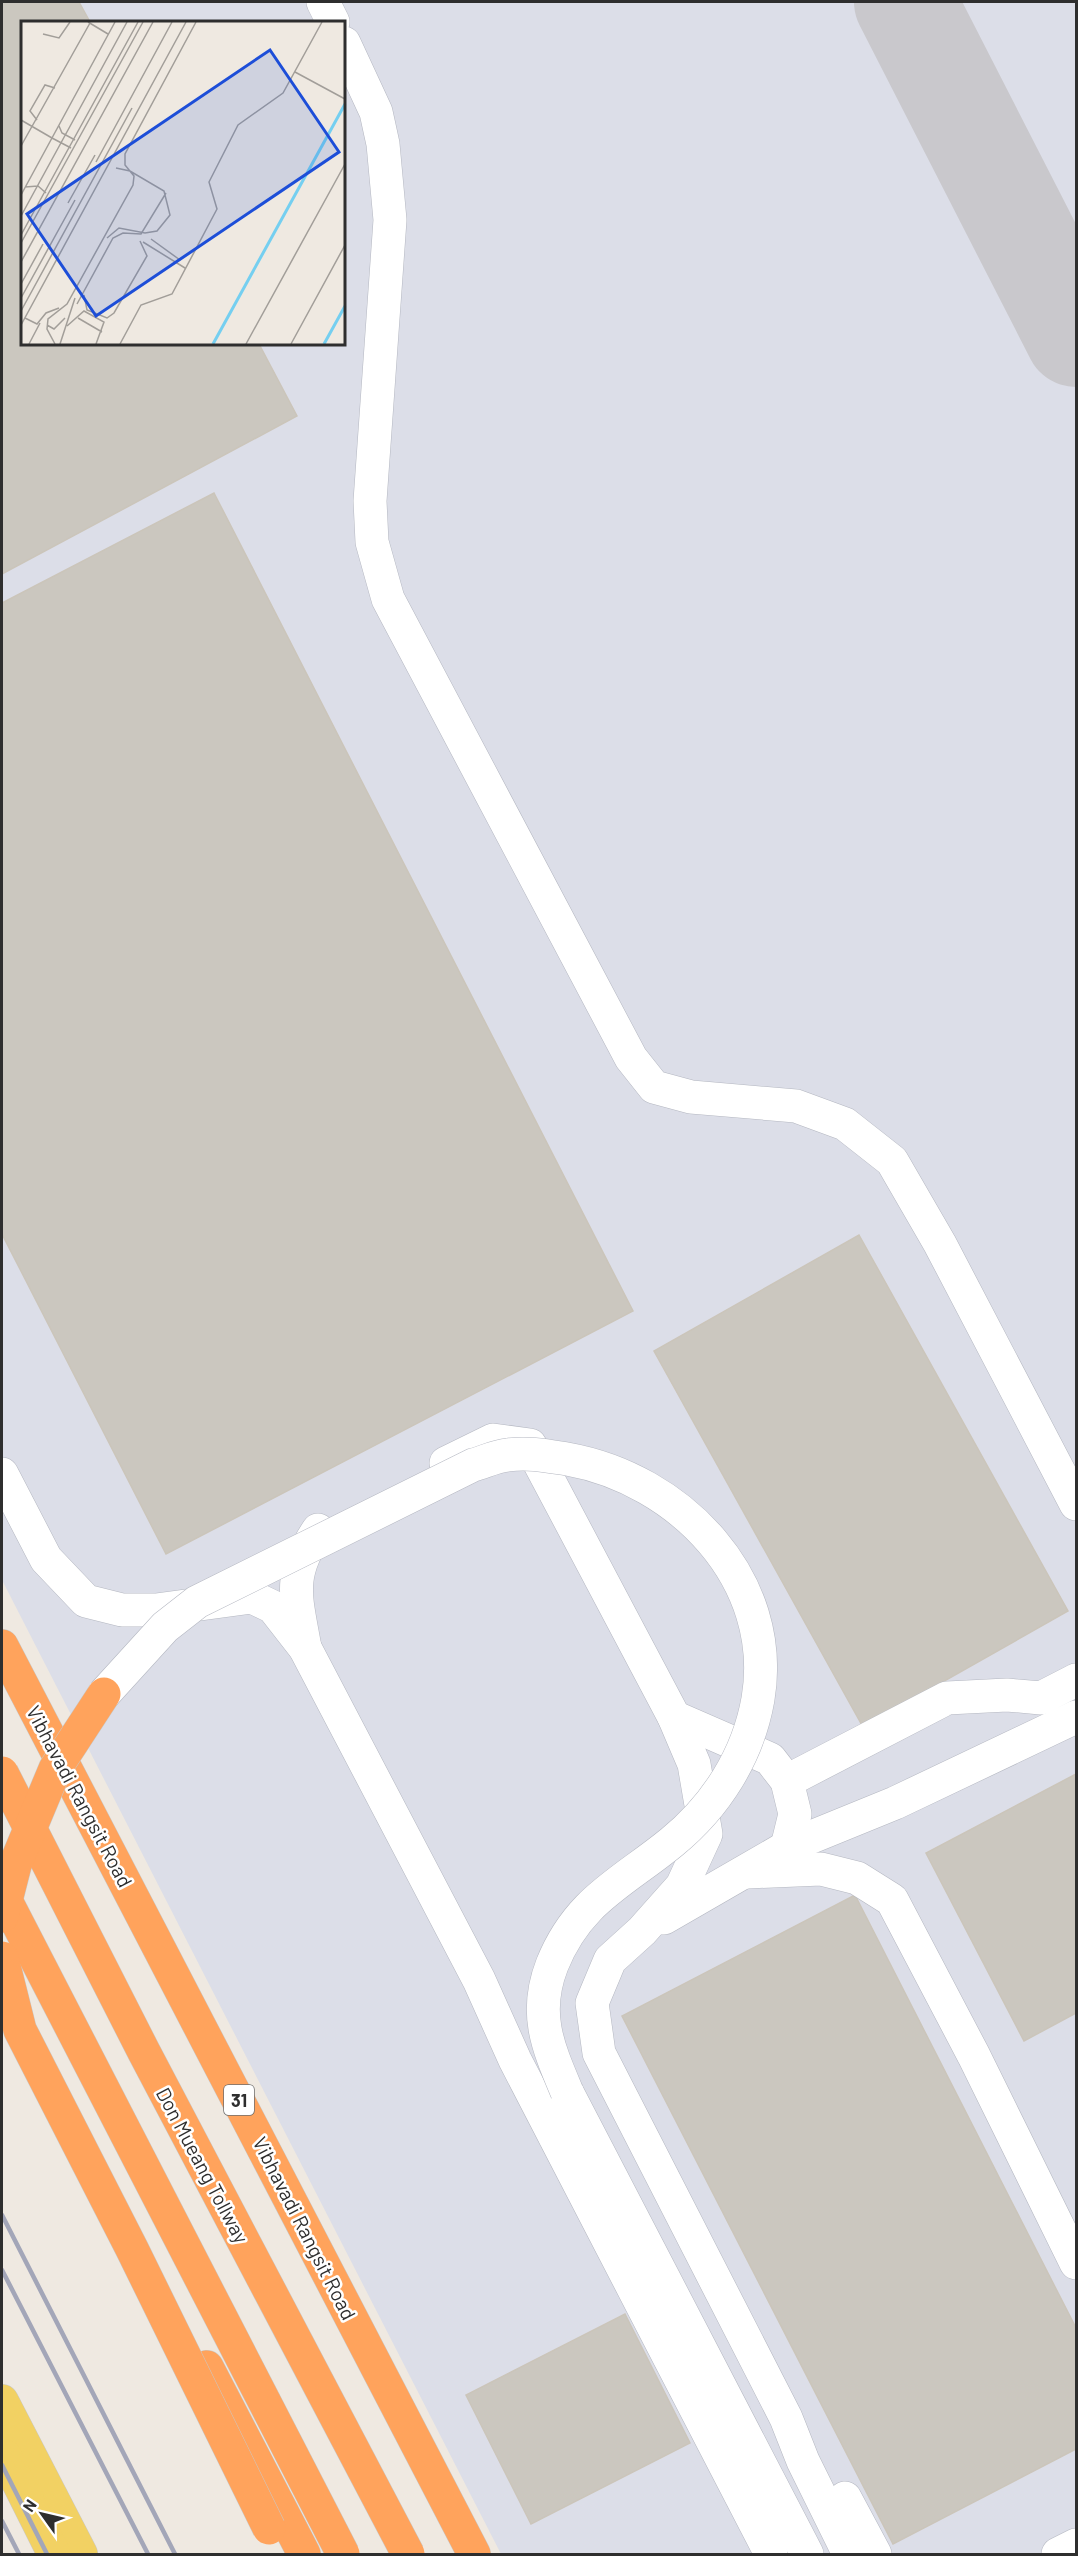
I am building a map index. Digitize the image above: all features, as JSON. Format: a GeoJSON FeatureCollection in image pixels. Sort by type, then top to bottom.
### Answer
{"type":"FeatureCollection","features":[{"type":"Feature","properties":{"kind":"highway","name":"Vibhavadi Rangsit Road"},"geometry":{"type":"LineString","coordinates":[[2,1646],[474,2554]]}},
{"type":"Feature","properties":{"kind":"highway"},"geometry":{"type":"LineString","coordinates":[[2,1918],[15,1865],[55,1769],[104,1694]]}},
{"type":"Feature","properties":{"kind":"highway","name":"Don Mueang Tollway"},"geometry":{"type":"LineString","coordinates":[[2,1773],[144,2052],[408,2554]]}},
{"type":"Feature","properties":{"kind":"highway"},"geometry":{"type":"LineString","coordinates":[[2,1893],[343,2554]]}},
{"type":"Feature","properties":{"kind":"highway"},"geometry":{"type":"LineString","coordinates":[[2,1958],[20,2030],[132,2249],[282,2554]]}},
{"type":"Feature","properties":{"kind":"highway"},"geometry":{"type":"LineString","coordinates":[[2,1970],[304,2554]]}},
{"type":"Feature","properties":{"kind":"main road"},"geometry":{"type":"LineString","coordinates":[[2,2401],[81,2554]]}},
{"type":"Feature","properties":{"kind":"main road"},"geometry":{"type":"LineString","coordinates":[[2,2449],[54,2554]]}},
{"type":"Feature","properties":{"kind":"lane"},"geometry":{"type":"LineString","coordinates":[[323,2],[332,21]]}},
{"type":"Feature","properties":{"kind":"lane"},"geometry":{"type":"LineString","coordinates":[[345,45],[376,112],[388,184],[390,220],[370,501],[372,542],[388,599],[631,1058],[654,1087],[692,1097],[796,1106],[845,1124],[892,1161],[940,1244],[1077,1504]]}},
{"type":"Feature","properties":{"kind":"lane"},"geometry":{"type":"LineString","coordinates":[[305,1648],[295,1590],[298,1568],[317,1531],[493,1440],[530,1445],[674,1718],[694,1764],[706,1834],[682,1886],[642,1931],[610,1960],[592,2003],[599,2053],[786,2418],[803,2461],[849,2554]]}},
{"type":"Feature","properties":{"kind":"lane"},"geometry":{"type":"LineString","coordinates":[[104,1694],[165,1627],[196,1602],[472,1465],[507,1455],[539,1455],[589,1463],[635,1481],[662,1496],[703,1529],[732,1569],[745,1594],[755,1623],[760,1660],[758,1700],[741,1757],[716,1799],[673,1842],[604,1891],[573,1924],[552,1965],[542,2002],[545,2038],[567,2092],[807,2554]]}},
{"type":"Feature","properties":{"kind":"lane"},"geometry":{"type":"LineString","coordinates":[[2,1474],[46,1559],[86,1601],[122,1610],[156,1610],[252,1597],[273,1607],[305,1648],[478,1980],[515,2060],[771,2554]]}},
{"type":"Feature","properties":{"kind":"lane"},"geometry":{"type":"LineString","coordinates":[[787,1781],[947,1698],[1007,1695],[1041,1698],[1077,1680]]}},
{"type":"Feature","properties":{"kind":"lane"},"geometry":{"type":"LineString","coordinates":[[642,1931],[748,1872],[787,1847],[895,1803],[1077,1717]]}},
{"type":"Feature","properties":{"kind":"lane"},"geometry":{"type":"LineString","coordinates":[[674,1718],[770,1759],[787,1781],[795,1814],[787,1847]]}},
{"type":"Feature","properties":{"kind":"lane"},"geometry":{"type":"LineString","coordinates":[[748,1872],[821,1869],[857,1878],[892,1900],[974,2056],[1077,2264]]}},
{"type":"Feature","properties":{"kind":"lane"},"geometry":{"type":"LineString","coordinates":[[786,2418],[820,2451],[875,2554]]}},
{"type":"Feature","properties":{"kind":"lane"},"geometry":{"type":"LineString","coordinates":[[1058,2554],[1077,2545]]}},
{"type":"Feature","properties":{"kind":"shaded area"},"geometry":{"type":"Polygon","coordinates":[[[2,2],[1076,2],[1076,2554],[501,2554],[2,1580],[2,2]]]}},
{"type":"Feature","properties":{"kind":"building"},"geometry":{"type":"Polygon","coordinates":[[[2,2],[79,2],[89,21],[21,21],[21,345],[260,345],[297,416],[2,574],[2,2]]]}},
{"type":"Feature","properties":{"kind":"building"},"geometry":{"type":"Polygon","coordinates":[[[214,493],[633,1311],[166,1554],[2,1234],[2,603],[214,493]]]}},
{"type":"Feature","properties":{"kind":"building"},"geometry":{"type":"Polygon","coordinates":[[[859,1235],[1068,1611],[863,1727],[654,1351],[859,1235]]]}},
{"type":"Feature","properties":{"kind":"building"},"geometry":{"type":"Polygon","coordinates":[[[1076,1774],[1076,2013],[1024,2041],[926,1853],[1076,1774]]]}},
{"type":"Feature","properties":{"kind":"building"},"geometry":{"type":"Polygon","coordinates":[[[855,1895],[1076,2328],[1076,2449],[893,2544],[622,2016],[855,1895]]]}},
{"type":"Feature","properties":{"kind":"building"},"geometry":{"type":"Polygon","coordinates":[[[625,2314],[690,2443],[531,2524],[466,2395],[625,2314]]]}},
{"type":"Feature","properties":{"kind":"taxiway"},"geometry":{"type":"LineString","coordinates":[[905,2],[1076,336]]}},
{"type":"Feature","properties":{"kind":"railway"},"geometry":{"type":"LineString","coordinates":[[2,2215],[175,2554]]}},
{"type":"Feature","properties":{"kind":"railway"},"geometry":{"type":"LineString","coordinates":[[2,2270],[148,2554]]}},
{"type":"Feature","properties":{"kind":"railway"},"geometry":{"type":"LineString","coordinates":[[2,2465],[47,2554]]}},
{"type":"Feature","properties":{"kind":"railway"},"geometry":{"type":"LineString","coordinates":[[2,2521],[19,2554]]}}]}
